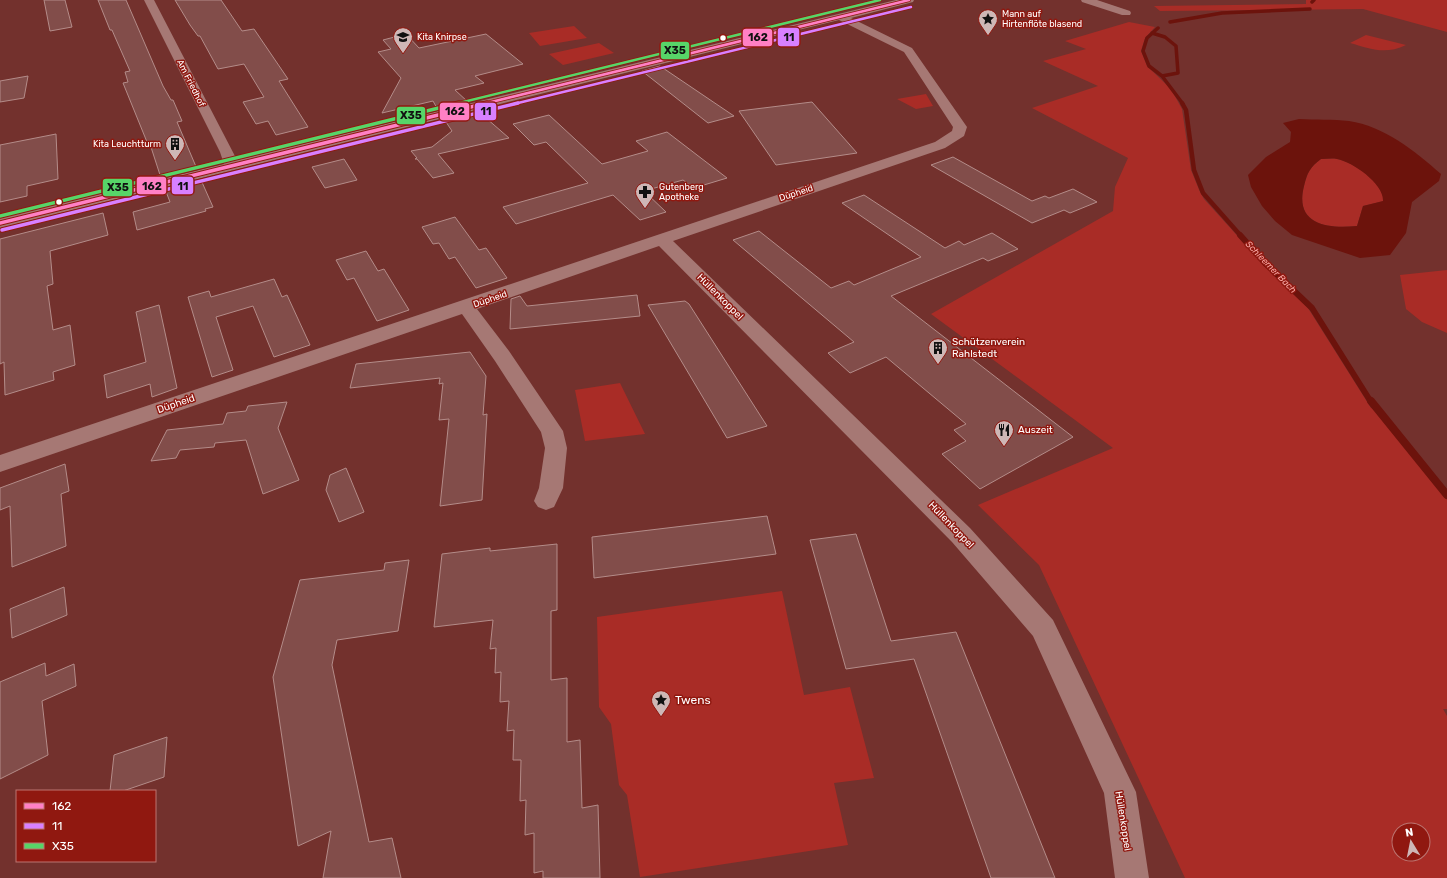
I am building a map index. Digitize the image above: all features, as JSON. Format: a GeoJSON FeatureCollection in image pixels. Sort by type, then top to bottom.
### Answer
{"type":"FeatureCollection","features":[{"type":"Feature","properties":{"kind":"street","name":"Am Friedhof"},"geometry":{"type":"LineString","coordinates":[[149,0],[232,166]]}},
{"type":"Feature","properties":{"kind":"street"},"geometry":{"type":"LineString","coordinates":[[0,223],[909,0]]}},
{"type":"Feature","properties":{"kind":"street"},"geometry":{"type":"LineString","coordinates":[[1086,0],[1126,12]]}},
{"type":"Feature","properties":{"kind":"street","name":"Düpheid"},"geometry":{"type":"LineString","coordinates":[[0,464],[466,307],[662,240],[741,211],[940,145],[960,133],[960,127],[908,50],[903,46],[841,17]]}},
{"type":"Feature","properties":{"kind":"street","name":"Hüllenkoppel"},"geometry":{"type":"LineString","coordinates":[[662,240],[961,534],[1043,628],[1120,792],[1132,878]]}},
{"type":"Feature","properties":{"kind":"street","name":"Düpheid"},"geometry":{"type":"LineString","coordinates":[[466,307],[502,356],[552,432],[556,448],[551,488],[546,501]]}},
{"type":"Feature","properties":{"kind":"shaded area"},"geometry":{"type":"Polygon","coordinates":[[[1306,0],[1447,0],[1447,32],[1363,9],[1160,11],[1154,6],[1306,4],[1306,0]]]}},
{"type":"Feature","properties":{"kind":"shaded area"},"geometry":{"type":"Polygon","coordinates":[[[1129,22],[1155,27],[1145,38],[1141,51],[1147,66],[1171,89],[1182,109],[1191,170],[1204,199],[1263,264],[1308,308],[1371,408],[1376,409],[1447,495],[1447,709],[1443,709],[1447,716],[1447,878],[1185,878],[1039,565],[978,505],[1113,448],[931,314],[1113,211],[1115,187],[1128,158],[1032,108],[1098,86],[1043,61],[1086,49],[1065,41],[1129,22]]]}},
{"type":"Feature","properties":{"kind":"shaded area"},"geometry":{"type":"Polygon","coordinates":[[[574,26],[587,38],[540,46],[529,33],[574,26]]]}},
{"type":"Feature","properties":{"kind":"shaded area"},"geometry":{"type":"Polygon","coordinates":[[[1366,35],[1406,45],[1391,50],[1378,50],[1350,43],[1366,35]]]}},
{"type":"Feature","properties":{"kind":"shaded area"},"geometry":{"type":"Polygon","coordinates":[[[599,43],[614,53],[563,65],[549,54],[599,43]]]}},
{"type":"Feature","properties":{"kind":"shaded area"},"geometry":{"type":"Polygon","coordinates":[[[926,94],[933,106],[916,109],[897,99],[926,94]]]}},
{"type":"Feature","properties":{"kind":"shaded area"},"geometry":{"type":"Polygon","coordinates":[[[1299,119],[1343,120],[1362,124],[1387,134],[1410,148],[1441,174],[1439,181],[1412,202],[1406,233],[1390,255],[1360,258],[1292,235],[1275,221],[1262,206],[1251,187],[1248,175],[1266,157],[1290,142],[1291,132],[1283,123],[1299,119]],[[1321,159],[1314,165],[1306,177],[1302,199],[1304,209],[1309,217],[1316,222],[1325,225],[1346,227],[1357,226],[1363,206],[1383,201],[1382,194],[1373,181],[1351,164],[1337,159],[1321,159]]]}},
{"type":"Feature","properties":{"kind":"shaded area"},"geometry":{"type":"Polygon","coordinates":[[[1321,159],[1337,159],[1351,164],[1366,174],[1379,187],[1384,201],[1363,206],[1357,226],[1346,227],[1325,225],[1316,222],[1309,217],[1304,209],[1302,199],[1306,177],[1314,165],[1321,159]]]}},
{"type":"Feature","properties":{"kind":"shaded area"},"geometry":{"type":"Polygon","coordinates":[[[1447,270],[1447,333],[1422,322],[1406,309],[1400,275],[1447,270]]]}},
{"type":"Feature","properties":{"kind":"shaded area"},"geometry":{"type":"Polygon","coordinates":[[[620,383],[645,434],[585,441],[575,390],[620,383]]]}},
{"type":"Feature","properties":{"kind":"shaded area"},"geometry":{"type":"Polygon","coordinates":[[[782,591],[804,695],[850,687],[874,778],[834,783],[848,845],[640,877],[627,795],[619,785],[611,724],[599,707],[597,617],[782,591]]]}},
{"type":"Feature","properties":{"kind":"building"},"geometry":{"type":"Polygon","coordinates":[[[44,0],[65,0],[72,27],[50,31],[44,0]]]}},
{"type":"Feature","properties":{"kind":"building"},"geometry":{"type":"Polygon","coordinates":[[[98,0],[126,0],[163,86],[171,100],[173,100],[182,121],[177,122],[197,169],[161,178],[149,141],[147,142],[123,83],[128,82],[125,72],[130,71],[112,30],[110,30],[98,0]]]}},
{"type":"Feature","properties":{"kind":"building"},"geometry":{"type":"Polygon","coordinates":[[[175,0],[221,0],[242,31],[254,29],[288,79],[279,81],[308,127],[276,135],[268,121],[256,124],[243,102],[264,97],[244,64],[218,69],[200,36],[198,36],[190,25],[175,0]]]}},
{"type":"Feature","properties":{"kind":"building"},"geometry":{"type":"Polygon","coordinates":[[[406,34],[419,48],[486,34],[523,64],[475,76],[484,83],[455,90],[468,102],[438,110],[433,101],[382,113],[401,78],[378,52],[391,49],[383,40],[406,34]]]}},
{"type":"Feature","properties":{"kind":"building"},"geometry":{"type":"Polygon","coordinates":[[[660,66],[734,116],[708,123],[642,71],[660,66]]]}},
{"type":"Feature","properties":{"kind":"building"},"geometry":{"type":"Polygon","coordinates":[[[28,76],[24,98],[0,102],[0,81],[28,76]]]}},
{"type":"Feature","properties":{"kind":"building"},"geometry":{"type":"Polygon","coordinates":[[[812,102],[857,153],[776,165],[739,111],[812,102]]]}},
{"type":"Feature","properties":{"kind":"building"},"geometry":{"type":"Polygon","coordinates":[[[478,111],[509,138],[438,154],[454,173],[433,178],[417,159],[415,159],[417,158],[411,151],[432,147],[452,131],[444,119],[478,111]]]}},
{"type":"Feature","properties":{"kind":"building"},"geometry":{"type":"Polygon","coordinates":[[[549,115],[602,164],[648,151],[636,141],[667,132],[727,178],[694,188],[683,180],[644,191],[666,212],[640,220],[613,195],[516,224],[503,207],[588,183],[546,142],[534,145],[513,124],[549,115]]]}},
{"type":"Feature","properties":{"kind":"building"},"geometry":{"type":"Polygon","coordinates":[[[56,134],[58,179],[27,186],[27,196],[0,202],[0,145],[56,134]]]}},
{"type":"Feature","properties":{"kind":"building"},"geometry":{"type":"Polygon","coordinates":[[[953,157],[1032,201],[1045,196],[1049,198],[1073,189],[1097,202],[1070,213],[1064,210],[1032,223],[931,165],[953,157]]]}},
{"type":"Feature","properties":{"kind":"building"},"geometry":{"type":"Polygon","coordinates":[[[344,159],[357,180],[325,188],[312,167],[344,159]]]}},
{"type":"Feature","properties":{"kind":"building"},"geometry":{"type":"Polygon","coordinates":[[[201,180],[213,207],[205,209],[206,211],[137,230],[133,212],[170,202],[165,189],[201,180]]]}},
{"type":"Feature","properties":{"kind":"building"},"geometry":{"type":"Polygon","coordinates":[[[864,195],[945,248],[959,241],[964,245],[992,233],[1018,249],[988,261],[983,258],[891,296],[1073,437],[980,489],[942,454],[966,441],[954,430],[966,424],[886,357],[850,373],[828,353],[854,342],[733,240],[759,231],[831,288],[849,281],[854,285],[921,257],[842,203],[864,195]]]}},
{"type":"Feature","properties":{"kind":"building"},"geometry":{"type":"Polygon","coordinates":[[[103,213],[108,235],[50,251],[53,284],[47,286],[53,330],[70,325],[75,365],[53,372],[54,380],[5,395],[4,362],[0,364],[0,239],[103,213]]]}},
{"type":"Feature","properties":{"kind":"building"},"geometry":{"type":"Polygon","coordinates":[[[455,217],[479,250],[486,248],[507,278],[476,288],[455,257],[449,259],[439,243],[433,244],[422,227],[455,217]]]}},
{"type":"Feature","properties":{"kind":"building"},"geometry":{"type":"Polygon","coordinates":[[[366,251],[378,271],[384,269],[409,310],[377,321],[354,278],[347,280],[336,260],[366,251]]]}},
{"type":"Feature","properties":{"kind":"building"},"geometry":{"type":"Polygon","coordinates":[[[274,279],[282,297],[287,295],[310,345],[274,357],[253,306],[216,317],[233,370],[212,377],[188,297],[209,291],[211,297],[274,279]]]}},
{"type":"Feature","properties":{"kind":"building"},"geometry":{"type":"Polygon","coordinates":[[[637,295],[640,316],[510,329],[511,299],[520,296],[527,306],[637,295]]]}},
{"type":"Feature","properties":{"kind":"building"},"geometry":{"type":"Polygon","coordinates":[[[685,301],[689,304],[767,426],[727,438],[648,305],[685,301]]]}},
{"type":"Feature","properties":{"kind":"building"},"geometry":{"type":"Polygon","coordinates":[[[159,305],[177,388],[152,397],[150,384],[107,398],[104,375],[146,362],[136,312],[159,305]]]}},
{"type":"Feature","properties":{"kind":"building"},"geometry":{"type":"Polygon","coordinates":[[[470,352],[486,376],[483,415],[487,414],[482,500],[440,506],[449,419],[439,420],[443,383],[439,384],[440,378],[350,388],[356,364],[470,352]]]}},
{"type":"Feature","properties":{"kind":"building"},"geometry":{"type":"Polygon","coordinates":[[[287,402],[278,428],[299,480],[263,494],[246,440],[215,443],[214,447],[180,450],[176,458],[151,461],[167,430],[223,424],[227,413],[246,411],[248,406],[287,402]]]}},
{"type":"Feature","properties":{"kind":"building"},"geometry":{"type":"Polygon","coordinates":[[[65,464],[69,491],[61,494],[66,546],[12,567],[10,506],[0,510],[0,488],[65,464]]]}},
{"type":"Feature","properties":{"kind":"building"},"geometry":{"type":"Polygon","coordinates":[[[346,468],[364,512],[339,522],[326,490],[330,475],[346,468]]]}},
{"type":"Feature","properties":{"kind":"building"},"geometry":{"type":"Polygon","coordinates":[[[767,516],[776,554],[594,578],[592,537],[767,516]]]}},
{"type":"Feature","properties":{"kind":"building"},"geometry":{"type":"Polygon","coordinates":[[[856,534],[891,641],[956,632],[1055,878],[991,878],[914,659],[846,669],[810,540],[856,534]]]}},
{"type":"Feature","properties":{"kind":"building"},"geometry":{"type":"Polygon","coordinates":[[[557,544],[557,610],[551,611],[551,680],[567,678],[567,742],[580,740],[582,808],[598,805],[600,878],[543,878],[543,871],[534,873],[534,833],[525,835],[526,800],[520,801],[521,760],[513,760],[514,730],[507,731],[509,701],[500,702],[501,672],[495,673],[496,648],[490,649],[493,620],[434,627],[442,554],[490,548],[490,551],[557,544]]]}},
{"type":"Feature","properties":{"kind":"building"},"geometry":{"type":"Polygon","coordinates":[[[409,560],[398,631],[337,640],[332,665],[369,842],[392,838],[401,878],[323,878],[331,831],[298,846],[273,677],[300,580],[384,570],[385,563],[409,560]]]}},
{"type":"Feature","properties":{"kind":"building"},"geometry":{"type":"Polygon","coordinates":[[[64,587],[67,615],[12,638],[10,609],[64,587]]]}},
{"type":"Feature","properties":{"kind":"building"},"geometry":{"type":"Polygon","coordinates":[[[45,663],[46,676],[74,664],[76,686],[42,701],[48,755],[0,779],[0,682],[45,663]]]}},
{"type":"Feature","properties":{"kind":"building"},"geometry":{"type":"Polygon","coordinates":[[[167,737],[164,777],[126,790],[110,790],[114,755],[167,737]]]}},
{"type":"Feature","properties":{"kind":"waterway","name":"Schleemer Bach"},"geometry":{"type":"LineString","coordinates":[[1170,22],[1222,13],[1310,9]]}},
{"type":"Feature","properties":{"kind":"waterway","name":"Schleemer Bach"},"geometry":{"type":"LineString","coordinates":[[1152,33],[1158,28]]}},
{"type":"Feature","properties":{"kind":"waterway"},"geometry":{"type":"LineString","coordinates":[[1152,33],[1165,37],[1176,46],[1178,73],[1162,76]]}},
{"type":"Feature","properties":{"kind":"waterway","name":"Schleemer Bach"},"geometry":{"type":"LineString","coordinates":[[1152,33],[1147,38],[1143,51],[1149,66],[1162,76]]}},
{"type":"Feature","properties":{"kind":"waterway","name":"Schleemer Bach"},"geometry":{"type":"LineString","coordinates":[[1162,76],[1183,104]]}},
{"type":"Feature","properties":{"kind":"waterway","name":"Schleemer Bach"},"geometry":{"type":"LineString","coordinates":[[1182,103],[1186,110],[1194,170],[1203,193],[1241,236]]}},
{"type":"Feature","properties":{"kind":"waterway","name":"Schleemer Bach"},"geometry":{"type":"LineString","coordinates":[[1240,235],[1265,263],[1312,308],[1371,402]]}},
{"type":"Feature","properties":{"kind":"waterway","name":"Schleemer Bach"},"geometry":{"type":"LineString","coordinates":[[1371,401],[1447,495]]}},
{"type":"Feature","properties":{"kind":"transit line","name":"X35"},"geometry":{"type":"LineString","coordinates":[[0,216],[880,0]]}},
{"type":"Feature","properties":{"kind":"transit line","name":"162"},"geometry":{"type":"LineString","coordinates":[[0,223],[909,0]]}},
{"type":"Feature","properties":{"kind":"transit line","name":"11"},"geometry":{"type":"LineString","coordinates":[[2,230],[911,7]]}},
{"type":"Feature","properties":{"kind":"place","name":"Mann auf Hirtenflöte blasend"},"geometry":{"type":"Point","coordinates":[988,36]}},
{"type":"Feature","properties":{"kind":"place","name":"Kita Knirpse"},"geometry":{"type":"Point","coordinates":[403,54]}},
{"type":"Feature","properties":{"kind":"place","name":"Kita Leuchtturm"},"geometry":{"type":"Point","coordinates":[175,161]}},
{"type":"Feature","properties":{"kind":"place","name":"Gutenberg Apotheke"},"geometry":{"type":"Point","coordinates":[645,209]}},
{"type":"Feature","properties":{"kind":"place","name":"Schützenverein Rahlstedt"},"geometry":{"type":"Point","coordinates":[938,365]}},
{"type":"Feature","properties":{"kind":"place","name":"Auszeit"},"geometry":{"type":"Point","coordinates":[1004,447]}},
{"type":"Feature","properties":{"kind":"place","name":"Twens"},"geometry":{"type":"Point","coordinates":[661,717]}}]}
